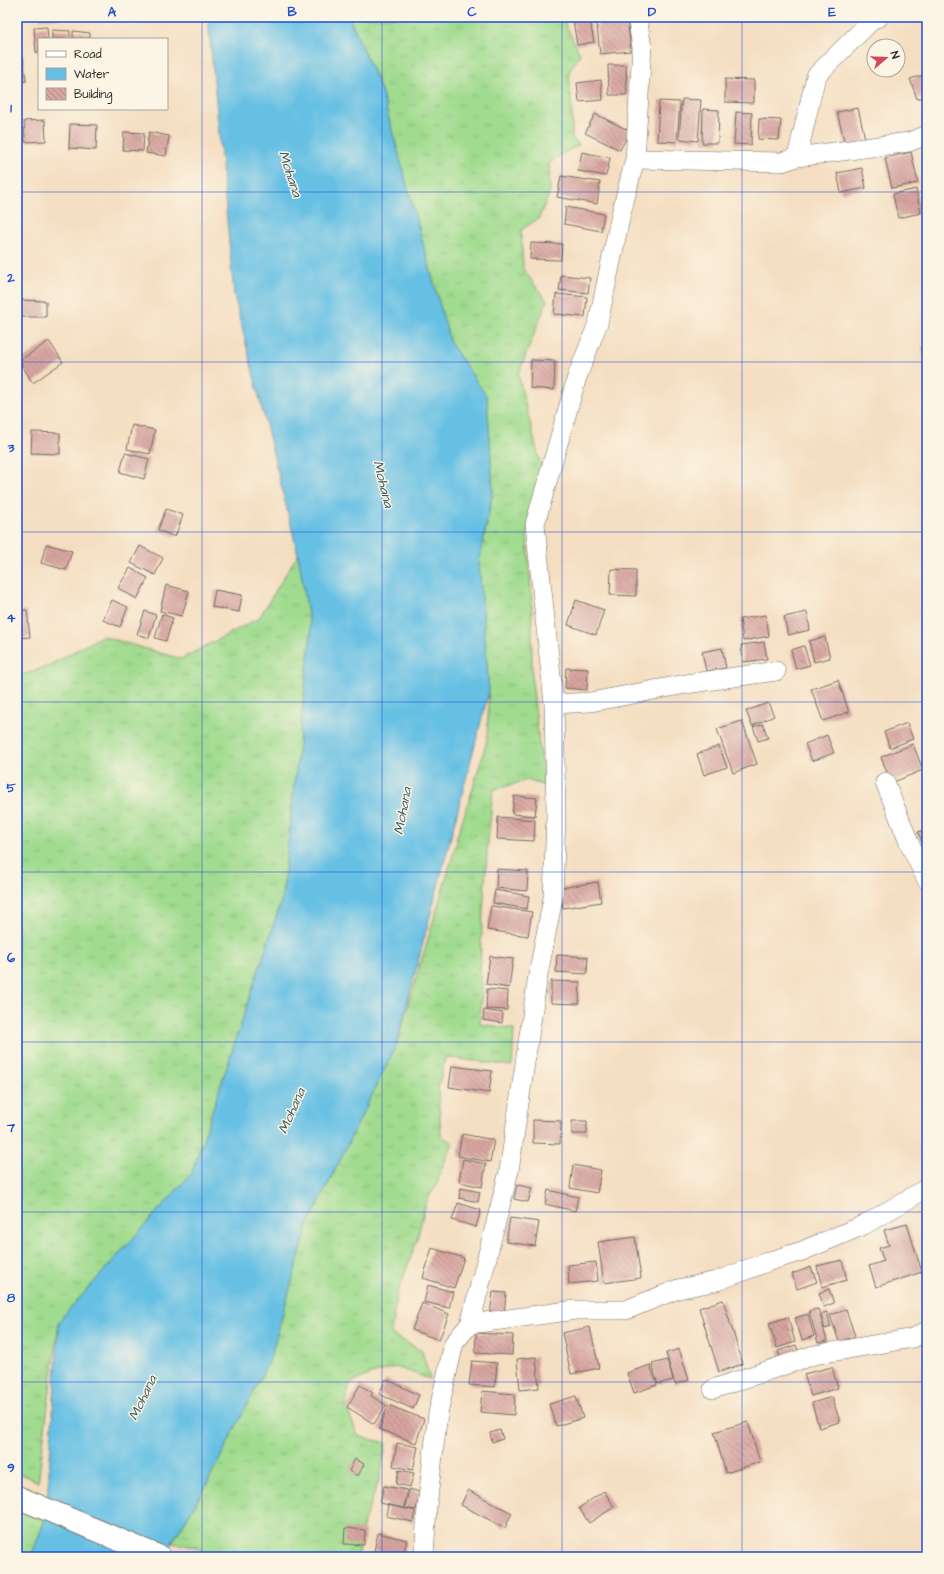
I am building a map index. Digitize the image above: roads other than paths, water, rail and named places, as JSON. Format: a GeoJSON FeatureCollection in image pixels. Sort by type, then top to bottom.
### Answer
{"type":"FeatureCollection","features":[{"type":"Feature","properties":{"kind":"main road"},"geometry":{"type":"LineString","coordinates":[[17,1497],[160,1557]]}},
{"type":"Feature","properties":{"kind":"street"},"geometry":{"type":"LineString","coordinates":[[424,1557],[427,1507],[438,1413],[454,1343],[470,1324],[509,1171],[538,975],[553,898],[556,815],[554,704],[535,524],[577,378],[598,324],[621,214],[635,159],[642,47],[638,17]]}},
{"type":"Feature","properties":{"kind":"street"},"geometry":{"type":"LineString","coordinates":[[798,157],[816,76],[873,19],[880,17]]}},
{"type":"Feature","properties":{"kind":"street"},"geometry":{"type":"LineString","coordinates":[[635,159],[782,162],[798,157],[908,142],[927,135]]}},
{"type":"Feature","properties":{"kind":"street"},"geometry":{"type":"LineString","coordinates":[[554,704],[591,702],[686,684],[776,670]]}},
{"type":"Feature","properties":{"kind":"street"},"geometry":{"type":"LineString","coordinates":[[885,782],[910,845],[927,880]]}},
{"type":"Feature","properties":{"kind":"street"},"geometry":{"type":"LineString","coordinates":[[470,1324],[576,1310],[626,1310],[678,1289],[717,1281],[766,1262],[802,1251],[864,1225],[927,1188]]}},
{"type":"Feature","properties":{"kind":"street"},"geometry":{"type":"LineString","coordinates":[[713,1389],[814,1355],[913,1338],[927,1331]]}},
{"type":"Feature","properties":{"kind":"water","name":"Mohana"},"geometry":{"type":"Polygon","coordinates":[[[208,17],[349,17],[381,90],[450,342],[487,397],[493,491],[479,563],[489,691],[396,1046],[308,1225],[270,1359],[206,1486],[163,1557],[31,1557],[46,1517],[59,1321],[192,1173],[282,899],[311,632],[298,554],[234,295],[208,17]]]}}]}
